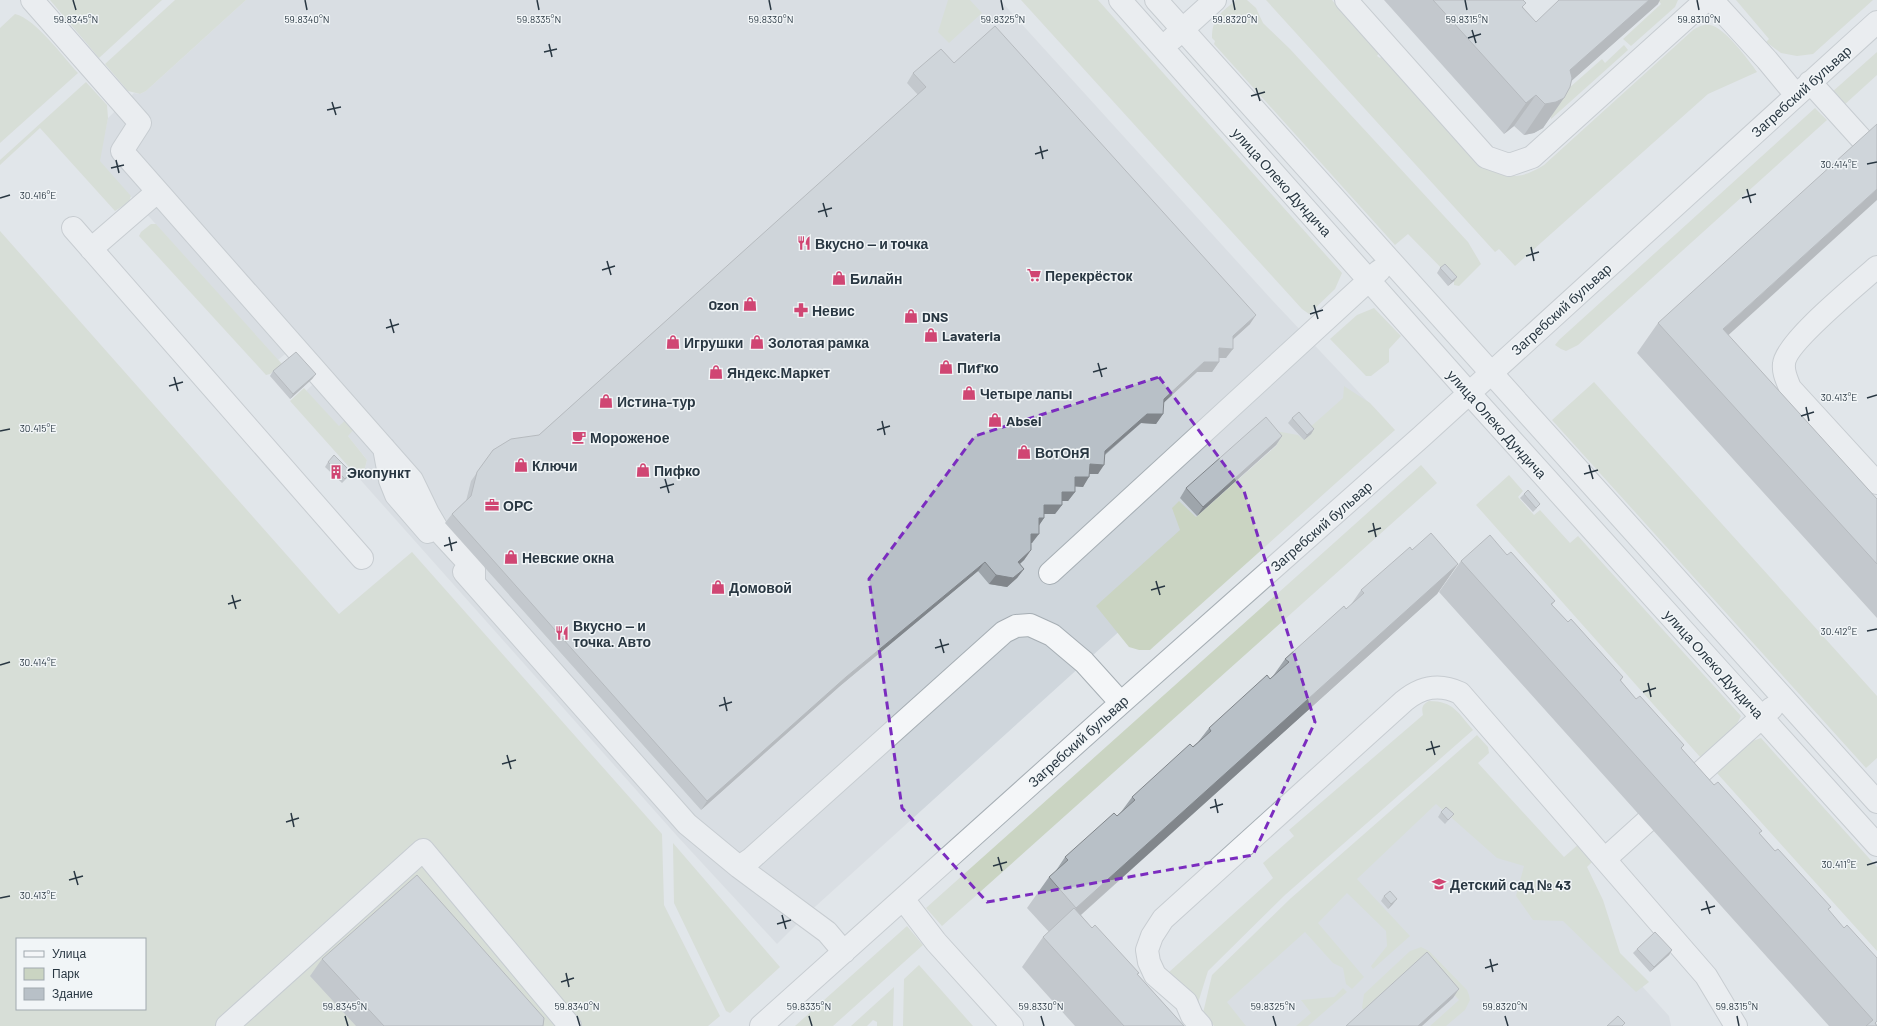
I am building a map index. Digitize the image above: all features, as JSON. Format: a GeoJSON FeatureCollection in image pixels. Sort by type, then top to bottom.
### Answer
{"type":"FeatureCollection","features":[{"type":"Feature","properties":{"kind":"street"},"geometry":{"type":"LineString","coordinates":[[32,0],[140,123],[122,151],[412,480],[421,500],[438,530],[474,569],[474,583]]}},
{"type":"Feature","properties":{"kind":"street","name":"улица Олеко Дундича"},"geometry":{"type":"LineString","coordinates":[[1120,0],[1469,393],[1877,845]]}},
{"type":"Feature","properties":{"kind":"street","name":"улица Олеко Дундича"},"geometry":{"type":"LineString","coordinates":[[1156,0],[1783,698],[1873,788]]}},
{"type":"Feature","properties":{"kind":"street"},"geometry":{"type":"LineString","coordinates":[[1162,48],[1215,0]]}},
{"type":"Feature","properties":{"kind":"street"},"geometry":{"type":"LineString","coordinates":[[1346,0],[1486,157],[1509,165],[1532,157],[1706,0]]}},
{"type":"Feature","properties":{"kind":"street"},"geometry":{"type":"LineString","coordinates":[[1712,0],[1767,60],[1866,144]]}},
{"type":"Feature","properties":{"kind":"street","name":"Загребский бульвар"},"geometry":{"type":"LineString","coordinates":[[762,1026],[1469,393],[1877,22]]}},
{"type":"Feature","properties":{"kind":"street"},"geometry":{"type":"LineString","coordinates":[[91,249],[157,192]]}},
{"type":"Feature","properties":{"kind":"street"},"geometry":{"type":"LineString","coordinates":[[73,228],[362,558]]}},
{"type":"Feature","properties":{"kind":"street"},"geometry":{"type":"LineString","coordinates":[[1050,573],[1390,261]]}},
{"type":"Feature","properties":{"kind":"street"},"geometry":{"type":"LineString","coordinates":[[1877,267],[1802,334],[1784,363],[1785,376],[1790,388],[1877,483]]}},
{"type":"Feature","properties":{"kind":"street"},"geometry":{"type":"LineString","coordinates":[[383,447],[390,480],[396,495],[687,824],[739,868],[827,932],[844,952]]}},
{"type":"Feature","properties":{"kind":"street"},"geometry":{"type":"LineString","coordinates":[[739,868],[1004,632],[1016,626],[1030,626],[1052,635],[1069,647],[1121,703]]}},
{"type":"Feature","properties":{"kind":"street"},"geometry":{"type":"LineString","coordinates":[[1201,1026],[1192,1016],[1186,1002],[1155,975],[1149,962],[1147,950],[1152,936],[1164,919],[1413,693],[1425,688],[1437,686],[1450,688],[1460,693],[1706,976],[1736,1026]]}},
{"type":"Feature","properties":{"kind":"street"},"geometry":{"type":"LineString","coordinates":[[1675,796],[1783,698]]}},
{"type":"Feature","properties":{"kind":"street"},"geometry":{"type":"LineString","coordinates":[[1842,807],[1873,788]]}},
{"type":"Feature","properties":{"kind":"street"},"geometry":{"type":"LineString","coordinates":[[1605,859],[1646,822]]}},
{"type":"Feature","properties":{"kind":"street"},"geometry":{"type":"LineString","coordinates":[[227,1026],[423,850],[570,1026]]}},
{"type":"Feature","properties":{"kind":"street"},"geometry":{"type":"LineString","coordinates":[[903,899],[936,942],[1012,1026]]}},
{"type":"Feature","properties":{"kind":"highlighted area"},"geometry":{"type":"Polygon","coordinates":[[[1159,377],[1244,491],[1315,722],[1253,855],[987,902],[902,808],[869,579],[975,436],[1159,377]]]}},
{"type":"Feature","properties":{"kind":"shaded area"},"geometry":{"type":"Polygon","coordinates":[[[246,0],[1000,0],[1272,300],[1369,403],[1297,468],[1276,445],[1197,516],[1219,541],[806,915],[777,944],[678,837],[357,476],[365,468],[367,460],[348,436],[306,391],[316,381],[290,350],[278,360],[99,161],[108,118],[134,93],[140,94],[146,91],[246,0]]]}},
{"type":"Feature","properties":{"kind":"shaded area","name":"Детский сад № 43"},"geometry":{"type":"Polygon","coordinates":[[[1449,772],[1669,1016],[1671,1026],[1228,1026],[1208,996],[1449,772]]]}},
{"type":"Feature","properties":{"kind":"green space"},"geometry":{"type":"Polygon","coordinates":[[[50,0],[162,0],[99,58],[50,0]]]}},
{"type":"Feature","properties":{"kind":"green space"},"geometry":{"type":"Polygon","coordinates":[[[175,0],[246,0],[146,91],[140,94],[128,91],[105,64],[175,0]]]}},
{"type":"Feature","properties":{"kind":"green space"},"geometry":{"type":"Polygon","coordinates":[[[948,0],[970,0],[982,13],[949,43],[938,32],[948,0]]]}},
{"type":"Feature","properties":{"kind":"green space"},"geometry":{"type":"Polygon","coordinates":[[[1021,0],[1098,0],[1342,273],[1335,289],[1309,314],[1302,309],[1021,0]]]}},
{"type":"Feature","properties":{"kind":"green space"},"geometry":{"type":"Polygon","coordinates":[[[1236,0],[1247,0],[1256,8],[1263,23],[1290,49],[1468,242],[1481,264],[1459,286],[1454,285],[1454,281],[1408,234],[1395,245],[1214,44],[1215,41],[1212,38],[1212,31],[1216,20],[1222,12],[1236,0]]]}},
{"type":"Feature","properties":{"kind":"green space"},"geometry":{"type":"Polygon","coordinates":[[[1266,0],[1332,0],[1379,53],[1377,56],[1380,58],[1382,56],[1479,163],[1504,175],[1519,176],[1527,174],[1544,165],[1693,30],[1699,27],[1710,25],[1716,27],[1736,45],[1757,72],[1708,94],[1515,266],[1499,249],[1495,252],[1266,0]]]}},
{"type":"Feature","properties":{"kind":"green space"},"geometry":{"type":"Polygon","coordinates":[[[1658,0],[1678,0],[1675,7],[1631,46],[1623,39],[1661,4],[1658,0]]]}},
{"type":"Feature","properties":{"kind":"green space"},"geometry":{"type":"Polygon","coordinates":[[[1736,0],[1873,0],[1813,54],[1797,56],[1781,53],[1766,42],[1769,39],[1736,0]]]}},
{"type":"Feature","properties":{"kind":"green space"},"geometry":{"type":"Polygon","coordinates":[[[15,14],[32,23],[78,73],[0,143],[0,28],[15,14]]]}},
{"type":"Feature","properties":{"kind":"green space"},"geometry":{"type":"Polygon","coordinates":[[[1624,45],[1628,50],[1551,119],[1552,103],[1602,59],[1605,63],[1624,45]]]}},
{"type":"Feature","properties":{"kind":"green space"},"geometry":{"type":"Polygon","coordinates":[[[1877,52],[1877,75],[1843,106],[1831,93],[1877,52]]]}},
{"type":"Feature","properties":{"kind":"green space"},"geometry":{"type":"Polygon","coordinates":[[[86,82],[107,105],[108,118],[100,161],[131,196],[129,202],[115,211],[40,128],[0,165],[0,160],[86,82]]]}},
{"type":"Feature","properties":{"kind":"green space"},"geometry":{"type":"Polygon","coordinates":[[[1815,108],[1827,120],[1578,345],[1566,351],[1555,345],[1559,340],[1815,108]]]}},
{"type":"Feature","properties":{"kind":"green space"},"geometry":{"type":"Polygon","coordinates":[[[151,224],[156,224],[282,364],[270,374],[266,375],[139,236],[141,232],[151,224]]]}},
{"type":"Feature","properties":{"kind":"green space"},"geometry":{"type":"Polygon","coordinates":[[[0,231],[339,614],[412,552],[662,834],[664,905],[720,1016],[708,1026],[0,1026],[0,231]]]}},
{"type":"Feature","properties":{"kind":"green space"},"geometry":{"type":"Polygon","coordinates":[[[1374,308],[1401,336],[1389,349],[1389,362],[1371,376],[1366,376],[1330,339],[1357,315],[1374,308]]]}},
{"type":"Feature","properties":{"kind":"green space"},"geometry":{"type":"Polygon","coordinates":[[[1594,382],[1877,696],[1877,758],[1866,768],[1552,420],[1594,382]]]}},
{"type":"Feature","properties":{"kind":"green space"},"geometry":{"type":"Polygon","coordinates":[[[1344,386],[1370,403],[1395,430],[1150,650],[1139,650],[1129,647],[1096,606],[1180,530],[1172,508],[1179,501],[1196,517],[1277,445],[1264,429],[1298,435],[1304,440],[1312,433],[1308,429],[1343,398],[1344,386]]]}},
{"type":"Feature","properties":{"kind":"green space"},"geometry":{"type":"Polygon","coordinates":[[[304,388],[339,426],[348,418],[356,427],[348,436],[367,460],[365,468],[357,476],[290,401],[304,388]]]}},
{"type":"Feature","properties":{"kind":"green space"},"geometry":{"type":"Polygon","coordinates":[[[1421,465],[1437,483],[942,926],[926,908],[1421,465]]]}},
{"type":"Feature","properties":{"kind":"green space"},"geometry":{"type":"Polygon","coordinates":[[[1509,475],[1523,491],[1518,497],[1534,515],[1540,510],[1570,543],[1578,536],[1741,716],[1737,724],[1701,758],[1476,505],[1509,475]]]}},
{"type":"Feature","properties":{"kind":"green space"},"geometry":{"type":"Polygon","coordinates":[[[1429,701],[1444,703],[1455,709],[1473,730],[1285,895],[1208,971],[1197,1006],[1168,973],[1273,878],[1263,863],[1294,836],[1289,830],[1423,715],[1423,706],[1429,701]]]}},
{"type":"Feature","properties":{"kind":"green space"},"geometry":{"type":"Polygon","coordinates":[[[1477,735],[1488,747],[1489,753],[1478,763],[1564,857],[1580,843],[1595,859],[1587,867],[1603,900],[1620,953],[1649,982],[1636,992],[1563,921],[1533,920],[1516,896],[1524,866],[1497,858],[1436,804],[1357,879],[1410,936],[1373,969],[1371,966],[1387,946],[1386,931],[1347,893],[1318,923],[1364,977],[1352,989],[1346,984],[1343,968],[1333,963],[1305,932],[1227,1002],[1246,1026],[1214,1026],[1203,1013],[1212,975],[1290,899],[1477,735]]]}},
{"type":"Feature","properties":{"kind":"green space"},"geometry":{"type":"Polygon","coordinates":[[[1761,738],[1877,867],[1877,951],[1716,772],[1750,742],[1761,738]]]}},
{"type":"Feature","properties":{"kind":"green space"},"geometry":{"type":"Polygon","coordinates":[[[673,843],[780,967],[730,1013],[726,1011],[674,903],[673,843]]]}},
{"type":"Feature","properties":{"kind":"green space"},"geometry":{"type":"Polygon","coordinates":[[[907,926],[923,945],[833,1026],[795,1026],[907,926]]]}},
{"type":"Feature","properties":{"kind":"green space"},"geometry":{"type":"Polygon","coordinates":[[[1421,947],[1429,951],[1467,990],[1470,1000],[1465,1010],[1446,1026],[1430,1026],[1459,1000],[1421,958],[1364,1010],[1362,1008],[1364,994],[1410,951],[1421,947]]]}},
{"type":"Feature","properties":{"kind":"green space"},"geometry":{"type":"Polygon","coordinates":[[[919,965],[973,1026],[903,1026],[904,979],[919,965]]]}},
{"type":"Feature","properties":{"kind":"green space"},"geometry":{"type":"Polygon","coordinates":[[[894,987],[893,1026],[877,1026],[877,1022],[873,1020],[867,1026],[851,1026],[894,987]]]}},
{"type":"Feature","properties":{"kind":"green space"},"geometry":{"type":"Polygon","coordinates":[[[1343,988],[1347,992],[1308,1026],[1296,1026],[1311,1013],[1301,1000],[1334,997],[1343,988]]]}},
{"type":"Feature","properties":{"kind":"building"},"geometry":{"type":"Polygon","coordinates":[[[1433,0],[1523,0],[1526,3],[1522,7],[1536,22],[1559,0],[1649,0],[1570,70],[1572,78],[1570,87],[1564,98],[1556,102],[1545,104],[1536,95],[1526,103],[1433,0]]]}},
{"type":"Feature","properties":{"kind":"building"},"geometry":{"type":"Polygon","coordinates":[[[995,26],[1256,315],[1233,336],[1233,349],[1219,348],[1219,362],[1204,362],[1164,399],[1163,414],[1147,414],[1105,451],[1104,465],[1090,464],[1089,477],[1075,477],[1075,492],[1062,492],[1062,505],[1044,505],[1044,518],[1039,518],[1039,534],[1031,534],[1031,550],[1018,562],[1024,569],[1013,578],[996,575],[985,562],[846,677],[707,801],[452,514],[471,496],[477,472],[493,450],[511,439],[539,435],[926,87],[913,73],[941,49],[954,63],[995,26]]]}},
{"type":"Feature","properties":{"kind":"building"},"geometry":{"type":"Polygon","coordinates":[[[1877,124],[1877,189],[1723,329],[1877,499],[1877,564],[1658,323],[1877,124]]]}},
{"type":"Feature","properties":{"kind":"building"},"geometry":{"type":"Polygon","coordinates":[[[1445,264],[1457,277],[1452,281],[1440,268],[1445,264]]]}},
{"type":"Feature","properties":{"kind":"building"},"geometry":{"type":"Polygon","coordinates":[[[296,352],[316,374],[293,394],[273,371],[296,352]]]}},
{"type":"Feature","properties":{"kind":"building"},"geometry":{"type":"Polygon","coordinates":[[[1299,412],[1314,429],[1307,435],[1292,418],[1299,412]]]}},
{"type":"Feature","properties":{"kind":"building"},"geometry":{"type":"Polygon","coordinates":[[[1266,417],[1282,436],[1203,507],[1186,488],[1266,417]]]}},
{"type":"Feature","properties":{"kind":"building"},"geometry":{"type":"Polygon","coordinates":[[[334,455],[351,472],[345,479],[328,462],[334,455]]]}},
{"type":"Feature","properties":{"kind":"building"},"geometry":{"type":"Polygon","coordinates":[[[1528,490],[1540,504],[1536,508],[1524,494],[1528,490]]]}},
{"type":"Feature","properties":{"kind":"building"},"geometry":{"type":"Polygon","coordinates":[[[1431,533],[1458,564],[1076,908],[1049,877],[1068,860],[1065,857],[1114,813],[1117,816],[1135,800],[1132,797],[1190,744],[1193,747],[1211,731],[1209,728],[1267,675],[1270,679],[1289,662],[1285,659],[1344,606],[1346,609],[1364,593],[1361,590],[1410,547],[1412,550],[1431,533]]]}},
{"type":"Feature","properties":{"kind":"building"},"geometry":{"type":"Polygon","coordinates":[[[1490,535],[1507,555],[1511,552],[1555,601],[1551,604],[1568,622],[1571,619],[1623,677],[1620,680],[1636,699],[1640,696],[1684,745],[1681,748],[1714,785],[1718,782],[1762,831],[1759,833],[1775,851],[1778,849],[1831,907],[1828,909],[1844,928],[1847,925],[1877,958],[1877,1021],[1875,1023],[1877,1026],[1866,1026],[1873,1020],[1461,561],[1490,535]]]}},
{"type":"Feature","properties":{"kind":"building"},"geometry":{"type":"Polygon","coordinates":[[[1446,807],[1454,814],[1448,820],[1441,812],[1446,807]]]}},
{"type":"Feature","properties":{"kind":"building"},"geometry":{"type":"Polygon","coordinates":[[[417,875],[544,1018],[543,1026],[384,1026],[322,959],[417,875]]]}},
{"type":"Feature","properties":{"kind":"building"},"geometry":{"type":"Polygon","coordinates":[[[1390,891],[1397,899],[1391,904],[1384,896],[1390,891]]]}},
{"type":"Feature","properties":{"kind":"building"},"geometry":{"type":"Polygon","coordinates":[[[1074,908],[1092,928],[1095,925],[1139,973],[1137,974],[1184,1026],[1124,1026],[1043,937],[1074,908]]]}},
{"type":"Feature","properties":{"kind":"building"},"geometry":{"type":"Polygon","coordinates":[[[1655,932],[1672,950],[1654,967],[1637,949],[1655,932]]]}},
{"type":"Feature","properties":{"kind":"building"},"geometry":{"type":"Polygon","coordinates":[[[1427,952],[1459,989],[1418,1026],[1346,1026],[1427,952]]]}},
{"type":"Feature","properties":{"kind":"building"},"geometry":{"type":"Polygon","coordinates":[[[1618,1016],[1625,1023],[1622,1026],[1607,1026],[1618,1016]]]}},
{"type":"Feature","properties":{"kind":"place","name":"Вкусно — и точка"},"geometry":{"type":"Point","coordinates":[804,243]}},
{"type":"Feature","properties":{"kind":"place","name":"Перекрёсток"},"geometry":{"type":"Point","coordinates":[1034,275]}},
{"type":"Feature","properties":{"kind":"place","name":"Билайн"},"geometry":{"type":"Point","coordinates":[839,278]}},
{"type":"Feature","properties":{"kind":"place","name":"Ozon"},"geometry":{"type":"Point","coordinates":[750,304]}},
{"type":"Feature","properties":{"kind":"place","name":"Невис"},"geometry":{"type":"Point","coordinates":[801,310]}},
{"type":"Feature","properties":{"kind":"place","name":"DNS"},"geometry":{"type":"Point","coordinates":[911,316]}},
{"type":"Feature","properties":{"kind":"place","name":"Lavateria"},"geometry":{"type":"Point","coordinates":[931,335]}},
{"type":"Feature","properties":{"kind":"place","name":"Игрушки"},"geometry":{"type":"Point","coordinates":[673,342]}},
{"type":"Feature","properties":{"kind":"place","name":"Золотая рамка"},"geometry":{"type":"Point","coordinates":[757,342]}},
{"type":"Feature","properties":{"kind":"place","name":"Пиf'ко"},"geometry":{"type":"Point","coordinates":[946,367]}},
{"type":"Feature","properties":{"kind":"place","name":"Яндекс.Маркет"},"geometry":{"type":"Point","coordinates":[716,372]}},
{"type":"Feature","properties":{"kind":"place","name":"Четыре лапы"},"geometry":{"type":"Point","coordinates":[969,393]}},
{"type":"Feature","properties":{"kind":"place","name":"Истина-тур"},"geometry":{"type":"Point","coordinates":[606,401]}},
{"type":"Feature","properties":{"kind":"place","name":"Absel"},"geometry":{"type":"Point","coordinates":[995,420]}},
{"type":"Feature","properties":{"kind":"place","name":"Мороженое"},"geometry":{"type":"Point","coordinates":[579,437]}},
{"type":"Feature","properties":{"kind":"place","name":"ВотОнЯ"},"geometry":{"type":"Point","coordinates":[1024,452]}},
{"type":"Feature","properties":{"kind":"place","name":"Ключи"},"geometry":{"type":"Point","coordinates":[521,465]}},
{"type":"Feature","properties":{"kind":"place","name":"Пифко"},"geometry":{"type":"Point","coordinates":[643,470]}},
{"type":"Feature","properties":{"kind":"place","name":"Экопункт"},"geometry":{"type":"Point","coordinates":[336,472]}},
{"type":"Feature","properties":{"kind":"place","name":"ОРС"},"geometry":{"type":"Point","coordinates":[492,505]}},
{"type":"Feature","properties":{"kind":"place","name":"Невские окна"},"geometry":{"type":"Point","coordinates":[511,557]}},
{"type":"Feature","properties":{"kind":"place","name":"Домовой"},"geometry":{"type":"Point","coordinates":[718,587]}},
{"type":"Feature","properties":{"kind":"place","name":"Вкусно — и точка. Авто"},"geometry":{"type":"Point","coordinates":[562,633]}},
{"type":"Feature","properties":{"kind":"place","name":"Детский сад № 43"},"geometry":{"type":"Point","coordinates":[1439,884]}}]}
